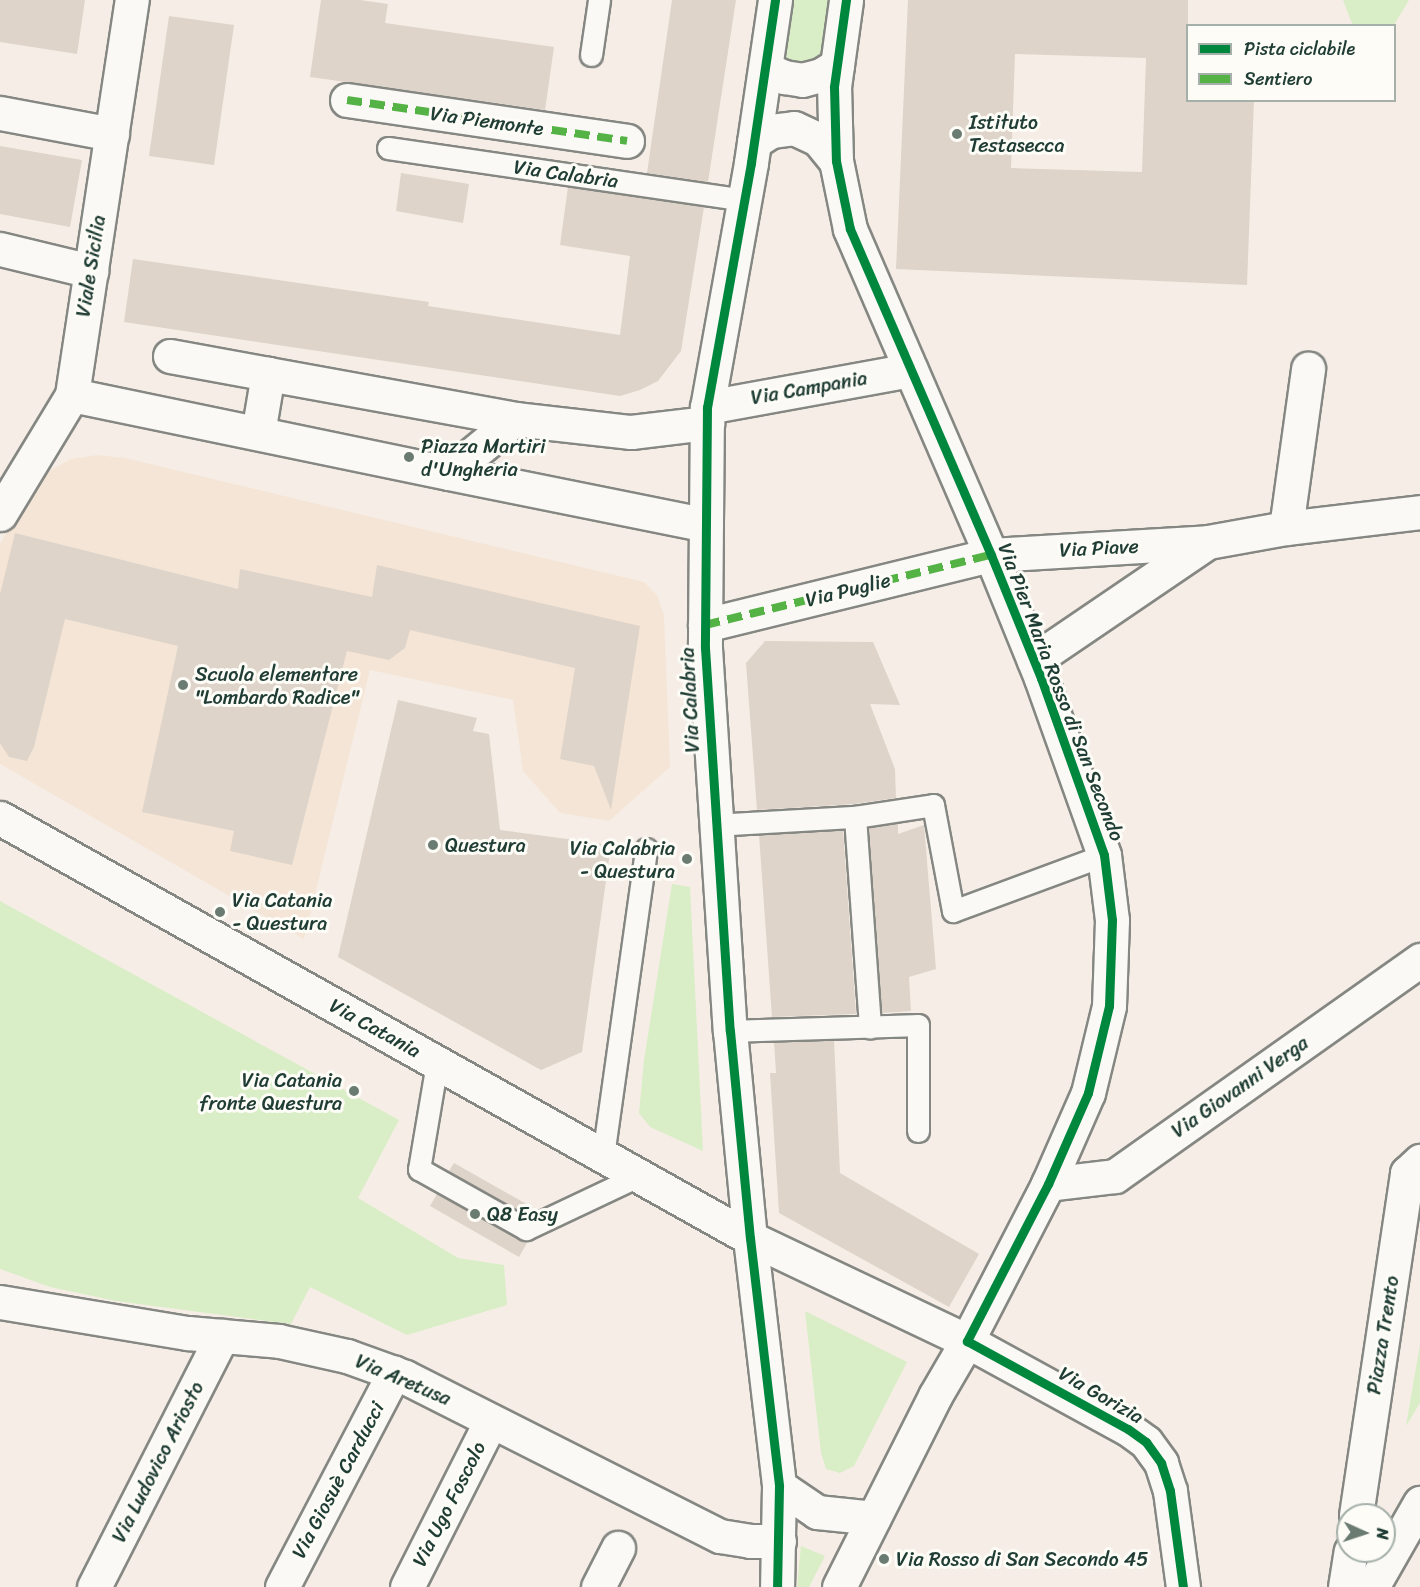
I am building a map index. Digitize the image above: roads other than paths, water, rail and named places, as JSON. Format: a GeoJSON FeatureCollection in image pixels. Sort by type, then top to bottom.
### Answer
{"type":"FeatureCollection","features":[{"type":"Feature","properties":{"kind":"street","name":"Viale Sicilia"},"geometry":{"type":"LineString","coordinates":[[0,514],[72,395],[132,0]]}},
{"type":"Feature","properties":{"kind":"street","name":"Via Calabria"},"geometry":{"type":"LineString","coordinates":[[775,0],[753,152],[707,415],[705,625],[730,1031],[750,1238],[779,1486],[777,1587]]}},
{"type":"Feature","properties":{"kind":"street","name":"Via Pier Maria Rosso di San Secondo"},"geometry":{"type":"LineString","coordinates":[[839,1587],[934,1396],[967,1341],[1048,1184],[1088,1093],[1109,1006],[1112,920],[1104,855],[1034,660],[850,229],[836,161],[834,87],[846,0]]}},
{"type":"Feature","properties":{"kind":"street"},"geometry":{"type":"LineString","coordinates":[[766,69],[784,77],[802,80],[821,75],[837,65]]}},
{"type":"Feature","properties":{"kind":"street","name":"Via Piemonte"},"geometry":{"type":"LineString","coordinates":[[347,100],[627,141]]}},
{"type":"Feature","properties":{"kind":"street"},"geometry":{"type":"LineString","coordinates":[[0,113],[112,134]]}},
{"type":"Feature","properties":{"kind":"street"},"geometry":{"type":"LineString","coordinates":[[753,152],[771,131],[794,128],[818,140],[836,161]]}},
{"type":"Feature","properties":{"kind":"street"},"geometry":{"type":"LineString","coordinates":[[0,249],[91,271]]}},
{"type":"Feature","properties":{"kind":"street"},"geometry":{"type":"LineString","coordinates":[[170,357],[515,419],[631,432],[707,415]]}},
{"type":"Feature","properties":{"kind":"street"},"geometry":{"type":"LineString","coordinates":[[1286,528],[1308,369]]}},
{"type":"Feature","properties":{"kind":"street","name":"Via Campania"},"geometry":{"type":"LineString","coordinates":[[707,415],[911,370]]}},
{"type":"Feature","properties":{"kind":"street"},"geometry":{"type":"LineString","coordinates":[[258,433],[268,374]]}},
{"type":"Feature","properties":{"kind":"street"},"geometry":{"type":"LineString","coordinates":[[72,395],[706,525]]}},
{"type":"Feature","properties":{"kind":"street"},"geometry":{"type":"LineString","coordinates":[[449,473],[515,419]]}},
{"type":"Feature","properties":{"kind":"street","name":"Via Piave"},"geometry":{"type":"LineString","coordinates":[[991,555],[1208,542],[1286,528],[1420,512]]}},
{"type":"Feature","properties":{"kind":"street","name":"Via Piave"},"geometry":{"type":"LineString","coordinates":[[1034,660],[1208,542]]}},
{"type":"Feature","properties":{"kind":"street","name":"Via Puglie"},"geometry":{"type":"LineString","coordinates":[[705,625],[991,555]]}},
{"type":"Feature","properties":{"kind":"street","name":"Via Catania"},"geometry":{"type":"LineString","coordinates":[[0,818],[750,1238]]}},
{"type":"Feature","properties":{"kind":"street","name":"Via Giovanni Verga"},"geometry":{"type":"LineString","coordinates":[[1048,1184],[1115,1176],[1420,960]]}},
{"type":"Feature","properties":{"kind":"street","name":"Piazza Trento"},"geometry":{"type":"LineString","coordinates":[[1358,1503],[1407,1173],[1420,1161]]}},
{"type":"Feature","properties":{"kind":"street","name":"Via Gorizia"},"geometry":{"type":"LineString","coordinates":[[750,1238],[967,1341],[1128,1429],[1146,1442],[1161,1462],[1170,1491],[1182,1587]]}},
{"type":"Feature","properties":{"kind":"street","name":"Via Aretusa"},"geometry":{"type":"LineString","coordinates":[[0,1302],[130,1324],[279,1341],[348,1356],[394,1373],[720,1536],[750,1541],[779,1541]]}},
{"type":"Feature","properties":{"kind":"street","name":"Via Ludovico Ariosto"},"geometry":{"type":"LineString","coordinates":[[94,1587],[222,1336]]}},
{"type":"Feature","properties":{"kind":"street","name":"Via Giosuè Carducci"},"geometry":{"type":"LineString","coordinates":[[282,1587],[394,1373]]}},
{"type":"Feature","properties":{"kind":"street","name":"Via Ugo Foscolo"},"geometry":{"type":"LineString","coordinates":[[407,1587],[491,1421]]}},
{"type":"Feature","properties":{"kind":"street"},"geometry":{"type":"LineString","coordinates":[[779,1486],[817,1512],[874,1518]]}},
{"type":"Feature","properties":{"kind":"street"},"geometry":{"type":"LineString","coordinates":[[1371,1587],[1418,1511]]}},
{"type":"Feature","properties":{"kind":"street"},"geometry":{"type":"LineString","coordinates":[[598,1587],[618,1548]]}},
{"type":"Feature","properties":{"kind":"street"},"geometry":{"type":"LineString","coordinates":[[1345,1587],[1349,1563]]}},
{"type":"Feature","properties":{"kind":"lane"},"geometry":{"type":"LineString","coordinates":[[591,55],[599,0]]}},
{"type":"Feature","properties":{"kind":"lane","name":"Via Calabria"},"geometry":{"type":"LineString","coordinates":[[388,148],[744,200]]}},
{"type":"Feature","properties":{"kind":"lane"},"geometry":{"type":"LineString","coordinates":[[716,825],[855,817],[933,805],[953,911],[1104,855]]}},
{"type":"Feature","properties":{"kind":"lane"},"geometry":{"type":"LineString","coordinates":[[855,817],[870,1027]]}},
{"type":"Feature","properties":{"kind":"lane"},"geometry":{"type":"LineString","coordinates":[[603,1156],[646,849]]}},
{"type":"Feature","properties":{"kind":"lane"},"geometry":{"type":"LineString","coordinates":[[730,1031],[918,1025],[918,1131]]}},
{"type":"Feature","properties":{"kind":"lane"},"geometry":{"type":"LineString","coordinates":[[437,1063],[419,1169],[438,1180],[526,1229],[638,1176]]}},
{"type":"Feature","properties":{"kind":"place","name":"Istituto Testasecca"},"geometry":{"type":"Point","coordinates":[957,134]}},
{"type":"Feature","properties":{"kind":"place","name":"Piazza Martiri d'Ungheria"},"geometry":{"type":"Point","coordinates":[409,457]}},
{"type":"Feature","properties":{"kind":"place","name":"Scuola elementare \"Lombardo Radice\""},"geometry":{"type":"Point","coordinates":[183,685]}},
{"type":"Feature","properties":{"kind":"place","name":"Questura"},"geometry":{"type":"Point","coordinates":[433,845]}},
{"type":"Feature","properties":{"kind":"place","name":"Via Calabria - Questura"},"geometry":{"type":"Point","coordinates":[687,859]}},
{"type":"Feature","properties":{"kind":"place","name":"Via Catania - Questura"},"geometry":{"type":"Point","coordinates":[220,912]}},
{"type":"Feature","properties":{"kind":"place","name":"Via Catania fronte Questura"},"geometry":{"type":"Point","coordinates":[354,1091]}},
{"type":"Feature","properties":{"kind":"place","name":"Q8 Easy"},"geometry":{"type":"Point","coordinates":[475,1214]}},
{"type":"Feature","properties":{"kind":"place","name":"Via Rosso di San Secondo 45"},"geometry":{"type":"Point","coordinates":[884,1559]}}]}
